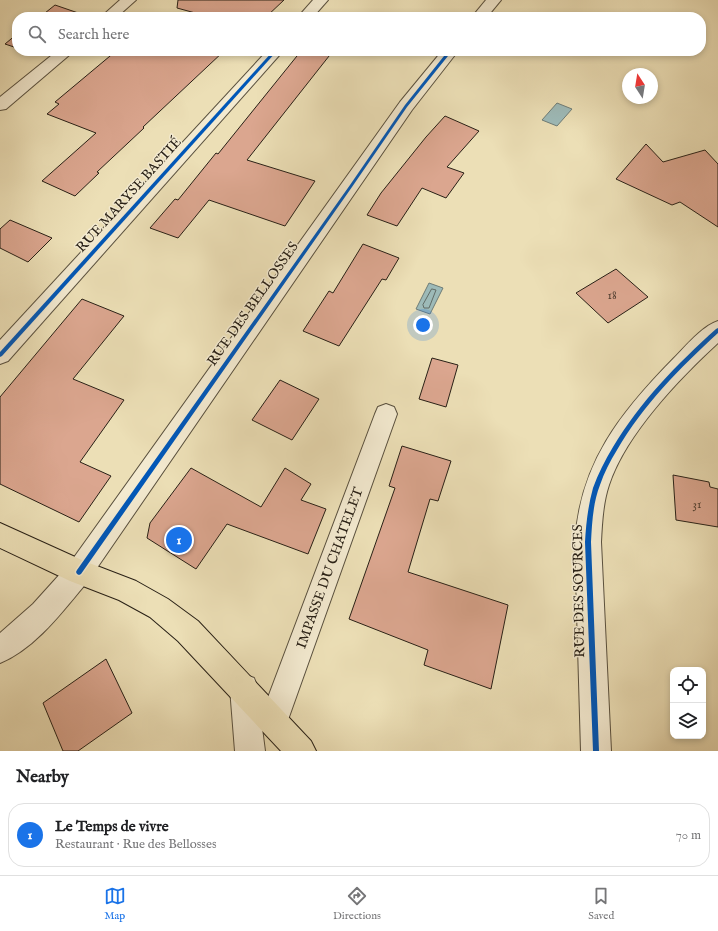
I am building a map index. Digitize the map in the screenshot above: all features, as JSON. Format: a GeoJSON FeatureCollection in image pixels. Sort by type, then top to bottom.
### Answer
{"type":"FeatureCollection","features":[{"type":"Feature","properties":{"kind":"main road"},"geometry":{"type":"LineString","coordinates":[[0,535],[79,572],[127,590],[159,608],[188,631],[244,688],[301,751]]}},
{"type":"Feature","properties":{"kind":"street"},"geometry":{"type":"LineString","coordinates":[[114,12],[129,0]]}},
{"type":"Feature","properties":{"kind":"street"},"geometry":{"type":"LineString","coordinates":[[310,12],[321,0]]}},
{"type":"Feature","properties":{"kind":"street"},"geometry":{"type":"LineString","coordinates":[[483,12],[494,0]]}},
{"type":"Feature","properties":{"kind":"street"},"geometry":{"type":"LineString","coordinates":[[0,105],[60,56]]}},
{"type":"Feature","properties":{"kind":"street","name":"RUE MARYSE BASTIÉ"},"geometry":{"type":"LineString","coordinates":[[0,355],[270,56]]}},
{"type":"Feature","properties":{"kind":"street","name":"RUE DES BELLOSSES"},"geometry":{"type":"LineString","coordinates":[[0,649],[14,640],[50,606],[79,572],[351,186],[387,131],[446,56]]}},
{"type":"Feature","properties":{"kind":"street","name":"RUE DES SOURCES"},"geometry":{"type":"LineString","coordinates":[[596,751],[588,542],[588,523],[594,492],[610,458],[634,421],[678,367],[718,330]]}},
{"type":"Feature","properties":{"kind":"street","name":"IMPASSE DU CHATELET"},"geometry":{"type":"LineString","coordinates":[[274,722],[386,414]]}},
{"type":"Feature","properties":{"kind":"street"},"geometry":{"type":"LineString","coordinates":[[244,688],[250,751]]}},
{"type":"Feature","properties":{"kind":"water"},"geometry":{"type":"Polygon","coordinates":[[[557,103],[572,109],[557,126],[542,120],[557,103]]]}},
{"type":"Feature","properties":{"kind":"water"},"geometry":{"type":"Polygon","coordinates":[[[429,283],[443,288],[430,314],[416,309],[429,283]]]}},
{"type":"Feature","properties":{"kind":"building"},"geometry":{"type":"Polygon","coordinates":[[[178,0],[284,0],[271,12],[192,12],[177,8],[178,0]]]}},
{"type":"Feature","properties":{"kind":"building"},"geometry":{"type":"Polygon","coordinates":[[[55,5],[75,12],[46,12],[55,5]]]}},
{"type":"Feature","properties":{"kind":"building"},"geometry":{"type":"Polygon","coordinates":[[[12,38],[12,46],[5,44],[12,38]]]}},
{"type":"Feature","properties":{"kind":"building"},"geometry":{"type":"Polygon","coordinates":[[[110,56],[219,56],[143,127],[144,128],[97,172],[99,173],[75,196],[42,181],[96,133],[47,114],[59,104],[55,102],[110,56]]]}},
{"type":"Feature","properties":{"kind":"building"},"geometry":{"type":"Polygon","coordinates":[[[297,56],[329,56],[247,160],[315,181],[285,226],[209,200],[178,238],[150,228],[175,199],[178,200],[216,153],[218,154],[297,56]]]}},
{"type":"Feature","properties":{"kind":"building"},"geometry":{"type":"Polygon","coordinates":[[[445,116],[479,131],[447,167],[464,173],[446,198],[422,188],[397,226],[367,215],[381,193],[445,116]]]}},
{"type":"Feature","properties":{"kind":"building"},"geometry":{"type":"Polygon","coordinates":[[[646,144],[663,162],[705,150],[718,164],[718,227],[680,202],[672,205],[616,179],[646,144]]]}},
{"type":"Feature","properties":{"kind":"building"},"geometry":{"type":"Polygon","coordinates":[[[10,220],[52,238],[28,262],[0,248],[0,229],[10,220]]]}},
{"type":"Feature","properties":{"kind":"building"},"geometry":{"type":"Polygon","coordinates":[[[363,244],[399,258],[386,280],[382,279],[339,346],[303,331],[329,291],[333,293],[363,244]]]}},
{"type":"Feature","properties":{"kind":"building"},"geometry":{"type":"Polygon","coordinates":[[[616,269],[648,297],[608,323],[576,293],[616,269]]]}},
{"type":"Feature","properties":{"kind":"building"},"geometry":{"type":"Polygon","coordinates":[[[82,299],[124,316],[73,379],[124,400],[80,462],[111,476],[79,522],[0,484],[0,397],[82,299]]]}},
{"type":"Feature","properties":{"kind":"building"},"geometry":{"type":"Polygon","coordinates":[[[432,358],[458,365],[446,407],[419,399],[432,358]]]}},
{"type":"Feature","properties":{"kind":"building"},"geometry":{"type":"Polygon","coordinates":[[[280,380],[319,399],[292,440],[252,420],[280,380]]]}},
{"type":"Feature","properties":{"kind":"building"},"geometry":{"type":"Polygon","coordinates":[[[402,446],[451,461],[438,501],[430,499],[408,572],[508,605],[491,689],[424,665],[428,650],[349,619],[395,488],[389,486],[402,446]]]}},
{"type":"Feature","properties":{"kind":"building"},"geometry":{"type":"Polygon","coordinates":[[[191,468],[261,507],[285,468],[311,484],[301,500],[326,509],[308,554],[227,524],[196,569],[147,538],[150,523],[191,468]]]}},
{"type":"Feature","properties":{"kind":"building"},"geometry":{"type":"Polygon","coordinates":[[[673,475],[709,482],[710,487],[718,489],[718,527],[676,520],[673,475]]]}},
{"type":"Feature","properties":{"kind":"building"},"geometry":{"type":"Polygon","coordinates":[[[106,659],[132,713],[78,751],[63,751],[43,703],[106,659]]]}},
{"type":"Feature","properties":{"kind":"cycle path"},"geometry":{"type":"LineString","coordinates":[[0,355],[270,56]]}},
{"type":"Feature","properties":{"kind":"cycle path"},"geometry":{"type":"LineString","coordinates":[[79,572],[406,106],[446,56]]}},
{"type":"Feature","properties":{"kind":"cycle path"},"geometry":{"type":"LineString","coordinates":[[596,751],[588,542],[594,494],[609,458],[635,418],[667,380],[718,330]]}},
{"type":"Feature","properties":{"kind":"place","name":"Le Temps de vivre"},"geometry":{"type":"Point","coordinates":[179,540]}}]}
